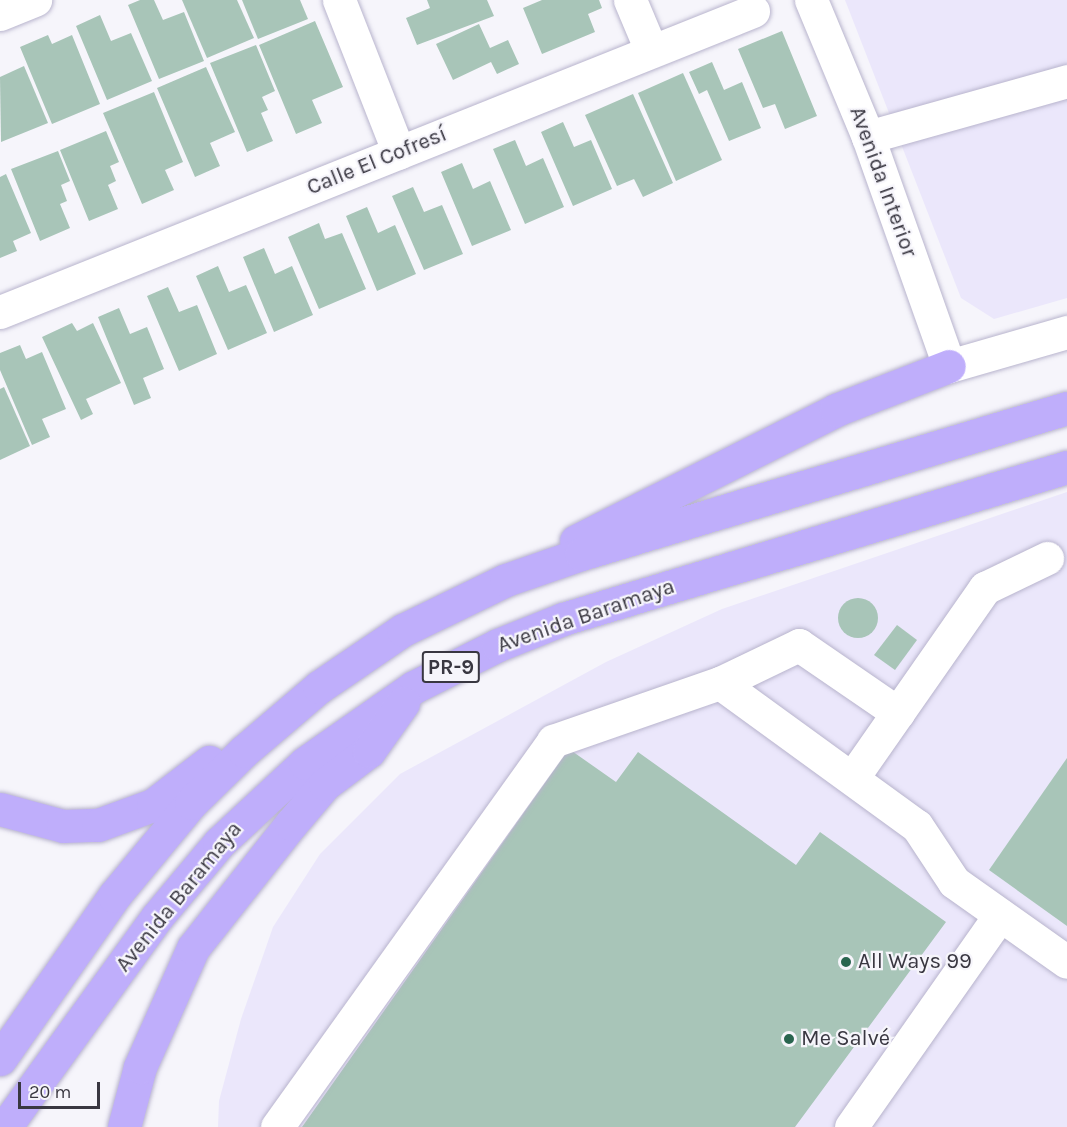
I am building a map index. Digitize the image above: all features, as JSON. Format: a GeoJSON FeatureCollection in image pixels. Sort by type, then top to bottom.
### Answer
{"type":"FeatureCollection","features":[{"type":"Feature","properties":{"kind":"highway"},"geometry":{"type":"LineString","coordinates":[[506,580],[609,522],[836,410],[949,366]]}},
{"type":"Feature","properties":{"kind":"highway","name":"PR-9"},"geometry":{"type":"LineString","coordinates":[[0,1059],[114,896],[191,803],[244,751],[319,687],[403,630],[506,580],[581,554],[1067,408]]}},
{"type":"Feature","properties":{"kind":"highway","name":"Avenida Baramaya"},"geometry":{"type":"LineString","coordinates":[[5,1127],[157,917],[219,843],[305,763],[414,687],[498,645],[563,619],[1067,467]]}},
{"type":"Feature","properties":{"kind":"highway"},"geometry":{"type":"LineString","coordinates":[[0,809],[63,826],[98,825],[123,818],[153,805],[273,711],[319,687]]}},
{"type":"Feature","properties":{"kind":"highway"},"geometry":{"type":"LineString","coordinates":[[124,1127],[140,1067],[193,948],[326,784],[369,751],[414,687]]}},
{"type":"Feature","properties":{"kind":"street"},"geometry":{"type":"LineString","coordinates":[[0,14],[35,0]]}},
{"type":"Feature","properties":{"kind":"street"},"geometry":{"type":"LineString","coordinates":[[339,0],[399,153]]}},
{"type":"Feature","properties":{"kind":"street"},"geometry":{"type":"LineString","coordinates":[[630,0],[651,50]]}},
{"type":"Feature","properties":{"kind":"street","name":"Avenida Interior"},"geometry":{"type":"LineString","coordinates":[[811,0],[868,138],[949,366]]}},
{"type":"Feature","properties":{"kind":"street","name":"Calle El Cofresí"},"geometry":{"type":"LineString","coordinates":[[0,312],[753,11]]}},
{"type":"Feature","properties":{"kind":"street"},"geometry":{"type":"LineString","coordinates":[[868,138],[1067,81]]}},
{"type":"Feature","properties":{"kind":"street"},"geometry":{"type":"LineString","coordinates":[[949,366],[1067,332]]}},
{"type":"Feature","properties":{"kind":"street"},"geometry":{"type":"LineString","coordinates":[[853,777],[985,588],[1060,560]]}},
{"type":"Feature","properties":{"kind":"street"},"geometry":{"type":"LineString","coordinates":[[277,1127],[554,741],[720,683],[799,645],[898,713]]}},
{"type":"Feature","properties":{"kind":"street"},"geometry":{"type":"LineString","coordinates":[[720,683],[853,777],[917,826],[954,882],[1067,962]]}},
{"type":"Feature","properties":{"kind":"street"},"geometry":{"type":"LineString","coordinates":[[851,1127],[1000,915]]}},
{"type":"Feature","properties":{"kind":"shaded area"},"geometry":{"type":"Polygon","coordinates":[[[845,0],[1067,0],[1067,298],[994,319],[961,298],[845,0]]]}},
{"type":"Feature","properties":{"kind":"shaded area"},"geometry":{"type":"Polygon","coordinates":[[[1067,492],[1067,1127],[218,1127],[219,1101],[241,1019],[273,927],[320,854],[400,774],[606,662],[722,609],[1067,492]]]}},
{"type":"Feature","properties":{"kind":"building"},"geometry":{"type":"Polygon","coordinates":[[[140,0],[154,0],[163,20],[184,12],[204,61],[159,79],[128,5],[140,0]]]}},
{"type":"Feature","properties":{"kind":"building"},"geometry":{"type":"Polygon","coordinates":[[[182,0],[237,0],[254,38],[207,58],[182,0]]]}},
{"type":"Feature","properties":{"kind":"building"},"geometry":{"type":"Polygon","coordinates":[[[242,0],[300,0],[308,19],[258,39],[242,0]]]}},
{"type":"Feature","properties":{"kind":"building"},"geometry":{"type":"Polygon","coordinates":[[[427,0],[487,0],[494,16],[417,45],[406,18],[430,8],[427,0]]]}},
{"type":"Feature","properties":{"kind":"building"},"geometry":{"type":"Polygon","coordinates":[[[542,0],[599,0],[602,8],[588,14],[595,32],[542,54],[523,8],[542,0]]]}},
{"type":"Feature","properties":{"kind":"building"},"geometry":{"type":"Polygon","coordinates":[[[100,15],[111,41],[131,33],[152,81],[107,100],[76,26],[100,15]]]}},
{"type":"Feature","properties":{"kind":"building"},"geometry":{"type":"Polygon","coordinates":[[[315,21],[343,87],[312,100],[322,123],[296,134],[259,45],[315,21]]]}},
{"type":"Feature","properties":{"kind":"building"},"geometry":{"type":"Polygon","coordinates":[[[479,24],[490,48],[508,40],[519,64],[497,74],[491,62],[453,80],[436,44],[479,24]]]}},
{"type":"Feature","properties":{"kind":"building"},"geometry":{"type":"Polygon","coordinates":[[[782,31],[817,116],[785,129],[775,104],[763,108],[738,49],[782,31]]]}},
{"type":"Feature","properties":{"kind":"building"},"geometry":{"type":"Polygon","coordinates":[[[48,35],[52,44],[72,35],[100,104],[52,124],[20,47],[48,35]]]}},
{"type":"Feature","properties":{"kind":"building"},"geometry":{"type":"Polygon","coordinates":[[[256,45],[275,91],[262,97],[268,110],[261,113],[273,141],[247,152],[210,63],[256,45]]]}},
{"type":"Feature","properties":{"kind":"building"},"geometry":{"type":"Polygon","coordinates":[[[712,62],[724,90],[742,82],[761,128],[729,141],[707,90],[699,94],[689,72],[712,62]]]}},
{"type":"Feature","properties":{"kind":"building"},"geometry":{"type":"Polygon","coordinates":[[[24,66],[48,123],[1,142],[0,77],[24,66]]]}},
{"type":"Feature","properties":{"kind":"building"},"geometry":{"type":"Polygon","coordinates":[[[206,67],[235,132],[210,143],[220,166],[195,177],[157,88],[206,67]]]}},
{"type":"Feature","properties":{"kind":"building"},"geometry":{"type":"Polygon","coordinates":[[[683,73],[722,160],[676,181],[638,93],[683,73]]]}},
{"type":"Feature","properties":{"kind":"building"},"geometry":{"type":"Polygon","coordinates":[[[154,92],[183,162],[165,170],[174,190],[142,204],[103,113],[154,92]]]}},
{"type":"Feature","properties":{"kind":"building"},"geometry":{"type":"Polygon","coordinates":[[[633,94],[673,183],[643,197],[634,179],[617,186],[585,115],[633,94]]]}},
{"type":"Feature","properties":{"kind":"building"},"geometry":{"type":"Polygon","coordinates":[[[563,122],[574,147],[591,140],[612,189],[573,206],[541,132],[563,122]]]}},
{"type":"Feature","properties":{"kind":"building"},"geometry":{"type":"Polygon","coordinates":[[[106,131],[119,162],[110,166],[116,181],[108,185],[118,209],[89,221],[60,150],[106,131]]]}},
{"type":"Feature","properties":{"kind":"building"},"geometry":{"type":"Polygon","coordinates":[[[515,140],[526,166],[543,158],[564,207],[525,224],[493,149],[515,140]]]}},
{"type":"Feature","properties":{"kind":"building"},"geometry":{"type":"Polygon","coordinates":[[[58,151],[70,181],[61,185],[67,201],[60,204],[70,228],[40,241],[11,169],[58,151]]]}},
{"type":"Feature","properties":{"kind":"building"},"geometry":{"type":"Polygon","coordinates":[[[462,163],[473,189],[490,181],[511,230],[472,246],[441,172],[462,163]]]}},
{"type":"Feature","properties":{"kind":"building"},"geometry":{"type":"Polygon","coordinates":[[[6,174],[31,233],[13,241],[17,251],[0,258],[0,177],[6,174]]]}},
{"type":"Feature","properties":{"kind":"building"},"geometry":{"type":"Polygon","coordinates":[[[413,187],[424,212],[442,205],[463,254],[424,270],[392,196],[413,187]]]}},
{"type":"Feature","properties":{"kind":"building"},"geometry":{"type":"Polygon","coordinates":[[[367,207],[378,233],[395,225],[416,274],[377,291],[346,216],[367,207]]]}},
{"type":"Feature","properties":{"kind":"building"},"geometry":{"type":"Polygon","coordinates":[[[319,223],[325,239],[342,233],[366,289],[319,309],[288,237],[319,223]]]}},
{"type":"Feature","properties":{"kind":"building"},"geometry":{"type":"Polygon","coordinates":[[[264,248],[275,274],[292,266],[313,315],[274,332],[243,257],[264,248]]]}},
{"type":"Feature","properties":{"kind":"building"},"geometry":{"type":"Polygon","coordinates":[[[218,266],[229,292],[246,285],[267,333],[228,350],[196,276],[218,266]]]}},
{"type":"Feature","properties":{"kind":"building"},"geometry":{"type":"Polygon","coordinates":[[[168,287],[179,312],[197,305],[217,354],[179,371],[147,296],[168,287]]]}},
{"type":"Feature","properties":{"kind":"building"},"geometry":{"type":"Polygon","coordinates":[[[119,308],[130,334],[147,327],[164,369],[143,378],[151,398],[134,405],[98,317],[119,308]]]}},
{"type":"Feature","properties":{"kind":"building"},"geometry":{"type":"Polygon","coordinates":[[[72,323],[77,331],[93,323],[121,383],[86,399],[93,414],[81,420],[42,337],[72,323]]]}},
{"type":"Feature","properties":{"kind":"building"},"geometry":{"type":"Polygon","coordinates":[[[20,345],[26,359],[42,352],[66,409],[42,419],[50,437],[32,445],[0,370],[0,353],[20,345]]]}},
{"type":"Feature","properties":{"kind":"building"},"geometry":{"type":"Polygon","coordinates":[[[4,387],[30,446],[0,460],[0,389],[4,387]]]}},
{"type":"Feature","properties":{"kind":"building"},"geometry":{"type":"Polygon","coordinates":[[[858,598],[872,604],[878,618],[872,632],[858,638],[844,632],[838,618],[844,604],[858,598]]]}},
{"type":"Feature","properties":{"kind":"building"},"geometry":{"type":"Polygon","coordinates":[[[897,625],[917,640],[895,670],[874,655],[897,625]]]}},
{"type":"Feature","properties":{"kind":"building"},"geometry":{"type":"Polygon","coordinates":[[[569,749],[616,782],[638,752],[796,865],[820,832],[946,922],[795,1127],[302,1127],[569,749]]]}},
{"type":"Feature","properties":{"kind":"building"},"geometry":{"type":"Polygon","coordinates":[[[1067,758],[1067,926],[989,870],[1067,758]]]}},
{"type":"Feature","properties":{"kind":"place","name":"All Ways 99"},"geometry":{"type":"Point","coordinates":[846,962]}},
{"type":"Feature","properties":{"kind":"place","name":"Me Salvé"},"geometry":{"type":"Point","coordinates":[789,1039]}}]}
